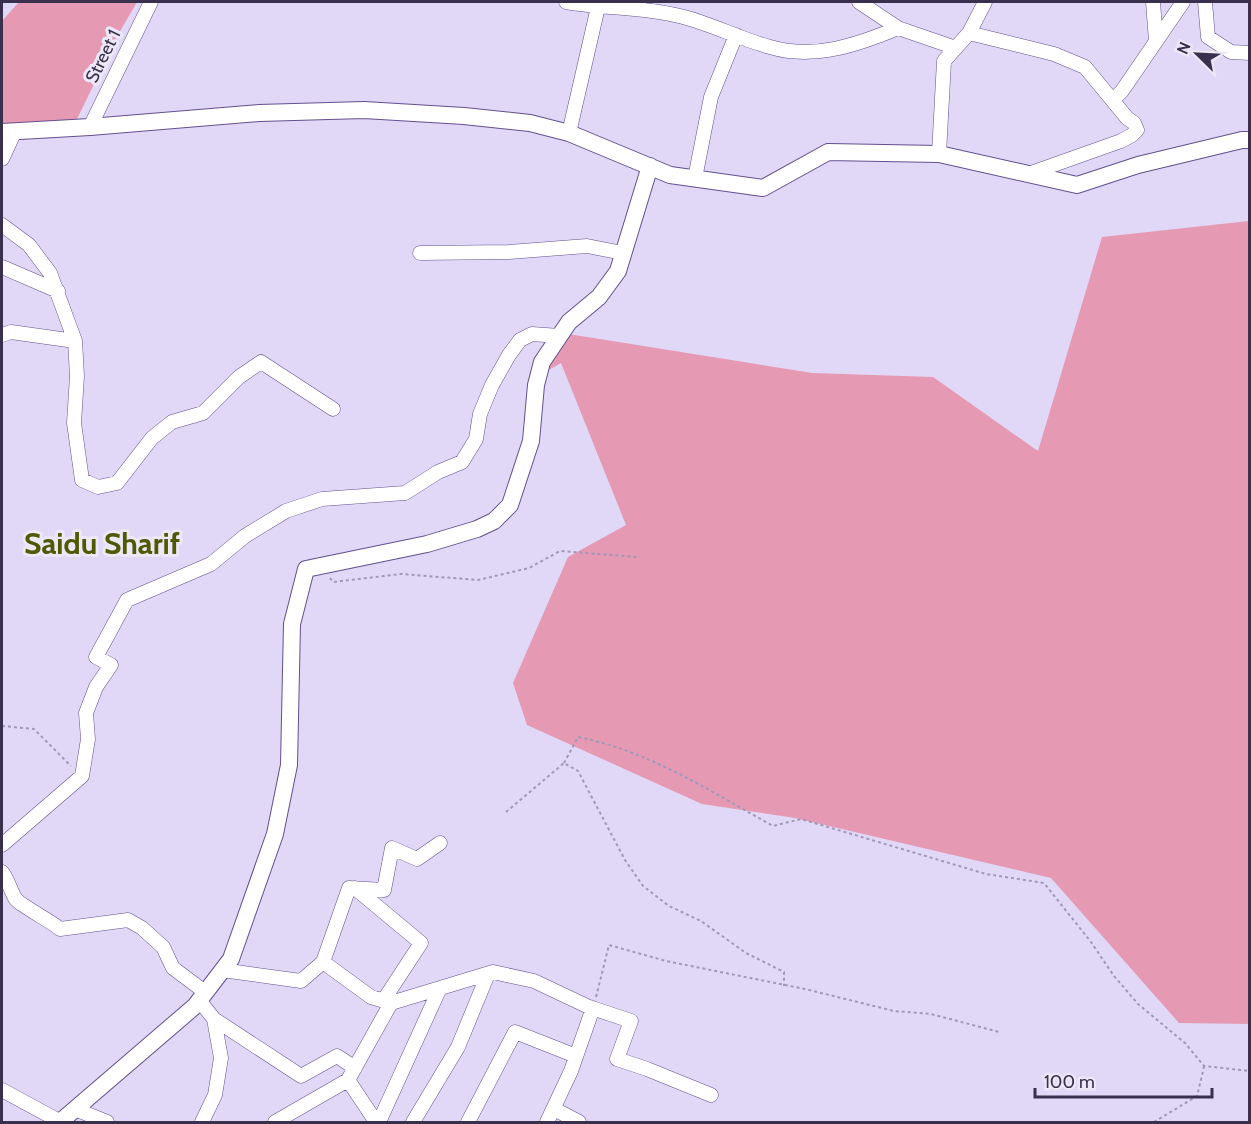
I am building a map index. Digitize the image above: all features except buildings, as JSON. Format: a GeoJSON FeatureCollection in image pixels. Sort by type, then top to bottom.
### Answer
{"type":"FeatureCollection","features":[{"type":"Feature","properties":{"kind":"street","name":"Street 1"},"geometry":{"type":"LineString","coordinates":[[90,127],[151,2]]}},
{"type":"Feature","properties":{"kind":"street"},"geometry":{"type":"LineString","coordinates":[[566,2],[671,14],[771,48],[813,53],[860,43],[898,28]]}},
{"type":"Feature","properties":{"kind":"street"},"geometry":{"type":"LineString","coordinates":[[860,2],[898,28],[956,48]]}},
{"type":"Feature","properties":{"kind":"street"},"geometry":{"type":"LineString","coordinates":[[939,154],[944,61],[969,33],[985,2]]}},
{"type":"Feature","properties":{"kind":"street"},"geometry":{"type":"LineString","coordinates":[[1153,2],[1156,41]]}},
{"type":"Feature","properties":{"kind":"street"},"geometry":{"type":"LineString","coordinates":[[1113,100],[1122,91],[1183,2]]}},
{"type":"Feature","properties":{"kind":"street"},"geometry":{"type":"LineString","coordinates":[[1205,2],[1208,37],[1232,52],[1250,53]]}},
{"type":"Feature","properties":{"kind":"street"},"geometry":{"type":"LineString","coordinates":[[568,133],[598,7]]}},
{"type":"Feature","properties":{"kind":"street"},"geometry":{"type":"LineString","coordinates":[[969,33],[1054,54],[1085,67],[1127,118],[1134,123],[1137,130],[1132,135],[1028,174]]}},
{"type":"Feature","properties":{"kind":"street"},"geometry":{"type":"LineString","coordinates":[[695,178],[711,97],[736,35]]}},
{"type":"Feature","properties":{"kind":"street"},"geometry":{"type":"LineString","coordinates":[[2,159],[8,131],[90,127],[259,113],[364,110],[464,116],[530,123],[568,133],[670,175],[763,188],[828,152],[939,154],[1077,184],[1138,165],[1242,140],[1250,141]]}},
{"type":"Feature","properties":{"kind":"street"},"geometry":{"type":"LineString","coordinates":[[2,1090],[60,1122],[202,996],[231,959],[275,834],[289,765],[292,624],[306,569],[427,544],[477,529],[494,521],[510,505],[531,441],[536,385],[542,362],[568,322],[599,297],[618,271],[650,166]]}},
{"type":"Feature","properties":{"kind":"street"},"geometry":{"type":"LineString","coordinates":[[2,225],[28,245],[50,273],[75,341],[77,376],[74,423],[82,480],[98,487],[117,483],[152,438],[172,422],[203,413],[239,377],[261,362],[333,409]]}},
{"type":"Feature","properties":{"kind":"street"},"geometry":{"type":"LineString","coordinates":[[420,253],[509,252],[587,246],[623,253]]}},
{"type":"Feature","properties":{"kind":"street"},"geometry":{"type":"LineString","coordinates":[[2,267],[58,291]]}},
{"type":"Feature","properties":{"kind":"street"},"geometry":{"type":"LineString","coordinates":[[2,335],[11,332],[75,341]]}},
{"type":"Feature","properties":{"kind":"street"},"geometry":{"type":"LineString","coordinates":[[2,845],[82,776],[88,739],[86,713],[96,687],[111,664],[96,657],[127,600],[211,564],[246,536],[286,511],[322,498],[405,493],[438,472],[462,462],[476,439],[480,414],[492,385],[520,340],[532,333],[559,336]]}},
{"type":"Feature","properties":{"kind":"street"},"geometry":{"type":"LineString","coordinates":[[222,970],[301,981],[323,962],[349,888],[384,890],[392,848],[417,859],[440,843]]}},
{"type":"Feature","properties":{"kind":"street"},"geometry":{"type":"LineString","coordinates":[[2,872],[8,879],[16,900],[60,928],[128,920],[142,928],[163,947],[173,968],[202,996],[214,1019],[220,1058],[214,1095],[202,1122]]}},
{"type":"Feature","properties":{"kind":"street"},"geometry":{"type":"LineString","coordinates":[[275,1122],[348,1080],[387,1002],[421,943],[355,888]]}},
{"type":"Feature","properties":{"kind":"street"},"geometry":{"type":"LineString","coordinates":[[323,962],[371,997],[387,1002],[493,972],[534,981],[593,1008],[631,1020],[617,1059],[711,1095]]}},
{"type":"Feature","properties":{"kind":"street"},"geometry":{"type":"LineString","coordinates":[[413,1122],[458,1047],[488,974]]}},
{"type":"Feature","properties":{"kind":"street"},"geometry":{"type":"LineString","coordinates":[[377,1122],[440,988]]}},
{"type":"Feature","properties":{"kind":"street"},"geometry":{"type":"LineString","coordinates":[[547,1122],[576,1056],[593,1008]]}},
{"type":"Feature","properties":{"kind":"street"},"geometry":{"type":"LineString","coordinates":[[214,1019],[302,1076],[337,1056],[355,1068]]}},
{"type":"Feature","properties":{"kind":"street"},"geometry":{"type":"LineString","coordinates":[[468,1122],[515,1032],[576,1056]]}},
{"type":"Feature","properties":{"kind":"street"},"geometry":{"type":"LineString","coordinates":[[348,1080],[377,1122]]}},
{"type":"Feature","properties":{"kind":"street"},"geometry":{"type":"LineString","coordinates":[[75,1109],[106,1122]]}},
{"type":"Feature","properties":{"kind":"street"},"geometry":{"type":"LineString","coordinates":[[554,1109],[579,1122]]}},
{"type":"Feature","properties":{"kind":"path"},"geometry":{"type":"LineString","coordinates":[[321,566],[333,582],[400,574],[478,580],[529,568],[560,551],[637,557]]}},
{"type":"Feature","properties":{"kind":"path"},"geometry":{"type":"LineString","coordinates":[[2,726],[34,729],[82,776]]}},
{"type":"Feature","properties":{"kind":"path"},"geometry":{"type":"LineString","coordinates":[[506,812],[564,763],[578,737],[608,743],[685,776],[773,826],[801,819],[987,874],[1044,883],[1138,1004],[1185,1043],[1204,1066],[1250,1071]]}},
{"type":"Feature","properties":{"kind":"path"},"geometry":{"type":"LineString","coordinates":[[564,763],[578,771],[625,860],[644,885],[669,906],[701,921],[746,953],[784,972],[784,986]]}},
{"type":"Feature","properties":{"kind":"path"},"geometry":{"type":"LineString","coordinates":[[593,1008],[609,945],[666,961],[894,1011],[931,1014],[999,1032]]}},
{"type":"Feature","properties":{"kind":"path"},"geometry":{"type":"LineString","coordinates":[[1154,1122],[1197,1096],[1204,1066]]}},
{"type":"Feature","properties":{"kind":"shaded area"},"geometry":{"type":"Polygon","coordinates":[[[19,2],[137,2],[119,33],[77,119],[2,129],[2,21],[19,2]]]}},
{"type":"Feature","properties":{"kind":"shaded area"},"geometry":{"type":"Polygon","coordinates":[[[1249,221],[1249,1024],[1179,1023],[1051,878],[795,818],[702,804],[527,725],[513,683],[568,557],[626,525],[561,363],[545,372],[562,333],[812,373],[933,377],[1038,451],[1102,237],[1249,221]]]}},
{"type":"Feature","properties":{"kind":"district","name":"Saidu Sharif"},"geometry":{"type":"Point","coordinates":[102,543]}}]}
